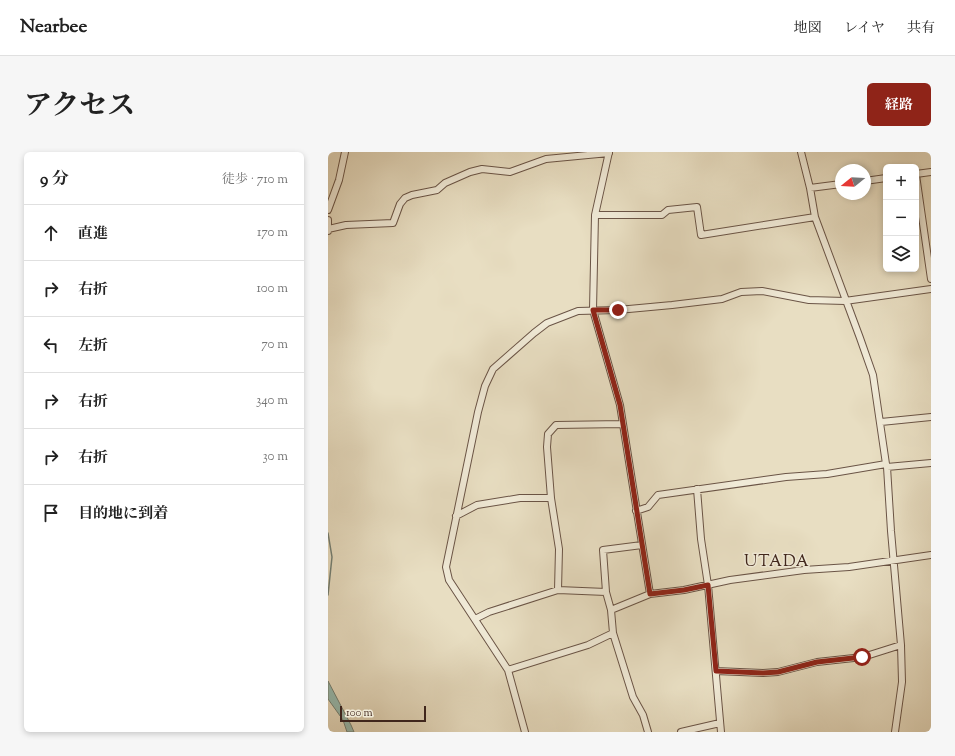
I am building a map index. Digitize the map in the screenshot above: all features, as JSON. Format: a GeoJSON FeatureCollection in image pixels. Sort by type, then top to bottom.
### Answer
{"type":"FeatureCollection","features":[{"type":"Feature","properties":{"kind":"street"},"geometry":{"type":"LineString","coordinates":[[328,210],[339,180],[345,152]]}},
{"type":"Feature","properties":{"kind":"street"},"geometry":{"type":"LineString","coordinates":[[328,220],[328,230],[346,225],[393,223],[400,204],[405,198],[412,195],[437,190],[445,183],[470,172],[482,169],[510,172],[546,159],[609,152],[595,215],[593,310],[620,405],[650,594]]}},
{"type":"Feature","properties":{"kind":"street"},"geometry":{"type":"LineString","coordinates":[[801,152],[810,188],[815,217],[860,338],[872,375],[881,422],[901,646],[902,682],[895,732]]}},
{"type":"Feature","properties":{"kind":"street"},"geometry":{"type":"LineString","coordinates":[[919,174],[931,172]]}},
{"type":"Feature","properties":{"kind":"street"},"geometry":{"type":"LineString","coordinates":[[871,180],[883,178]]}},
{"type":"Feature","properties":{"kind":"street"},"geometry":{"type":"LineString","coordinates":[[810,188],[835,185]]}},
{"type":"Feature","properties":{"kind":"street"},"geometry":{"type":"LineString","coordinates":[[919,196],[931,280]]}},
{"type":"Feature","properties":{"kind":"street"},"geometry":{"type":"LineString","coordinates":[[595,215],[662,215],[668,210],[697,208],[701,235],[815,217]]}},
{"type":"Feature","properties":{"kind":"street"},"geometry":{"type":"LineString","coordinates":[[525,732],[508,670],[446,573],[456,516],[478,412],[485,386],[493,369],[547,323],[578,311],[618,310],[672,305],[722,298],[741,292],[762,291],[809,300],[846,301],[931,289]]}},
{"type":"Feature","properties":{"kind":"street"},"geometry":{"type":"LineString","coordinates":[[881,422],[931,417]]}},
{"type":"Feature","properties":{"kind":"street"},"geometry":{"type":"LineString","coordinates":[[558,590],[559,549],[551,498],[547,447],[548,434],[556,425],[623,424]]}},
{"type":"Feature","properties":{"kind":"street"},"geometry":{"type":"LineString","coordinates":[[636,511],[648,507],[658,495],[786,477],[827,474],[886,466],[931,463]]}},
{"type":"Feature","properties":{"kind":"street"},"geometry":{"type":"LineString","coordinates":[[697,489],[701,539],[708,585],[721,732]]}},
{"type":"Feature","properties":{"kind":"street"},"geometry":{"type":"LineString","coordinates":[[456,516],[469,508],[481,504],[520,498],[551,498]]}},
{"type":"Feature","properties":{"kind":"street"},"geometry":{"type":"LineString","coordinates":[[642,545],[603,550],[606,592],[611,610],[613,633],[633,697],[643,715],[648,732]]}},
{"type":"Feature","properties":{"kind":"street"},"geometry":{"type":"LineString","coordinates":[[611,610],[650,594],[684,590],[730,580],[804,570],[849,568],[931,555]]}},
{"type":"Feature","properties":{"kind":"street"},"geometry":{"type":"LineString","coordinates":[[475,619],[489,612],[558,590],[606,592]]}},
{"type":"Feature","properties":{"kind":"street"},"geometry":{"type":"LineString","coordinates":[[508,670],[588,645],[613,633]]}},
{"type":"Feature","properties":{"kind":"street"},"geometry":{"type":"LineString","coordinates":[[716,671],[763,673],[778,672],[817,662],[862,657],[901,646]]}},
{"type":"Feature","properties":{"kind":"street"},"geometry":{"type":"LineString","coordinates":[[682,732],[720,723]]}},
{"type":"Feature","properties":{"kind":"water"},"geometry":{"type":"Polygon","coordinates":[[[328,681],[354,732],[347,732],[343,720],[328,699],[328,681]]]}},
{"type":"Feature","properties":{"kind":"waterway"},"geometry":{"type":"LineString","coordinates":[[328,533],[332,557],[328,595]]}},
{"type":"Feature","properties":{"kind":"district","name":"UTADA"},"geometry":{"type":"Point","coordinates":[777,562]}},
{"type":"Feature","properties":{"kind":"route"},"geometry":{"type":"LineString","coordinates":[[618,310],[593,310],[620,405],[650,594],[684,590],[708,585],[716,671],[763,673],[778,672],[817,662],[862,657]]}}]}
